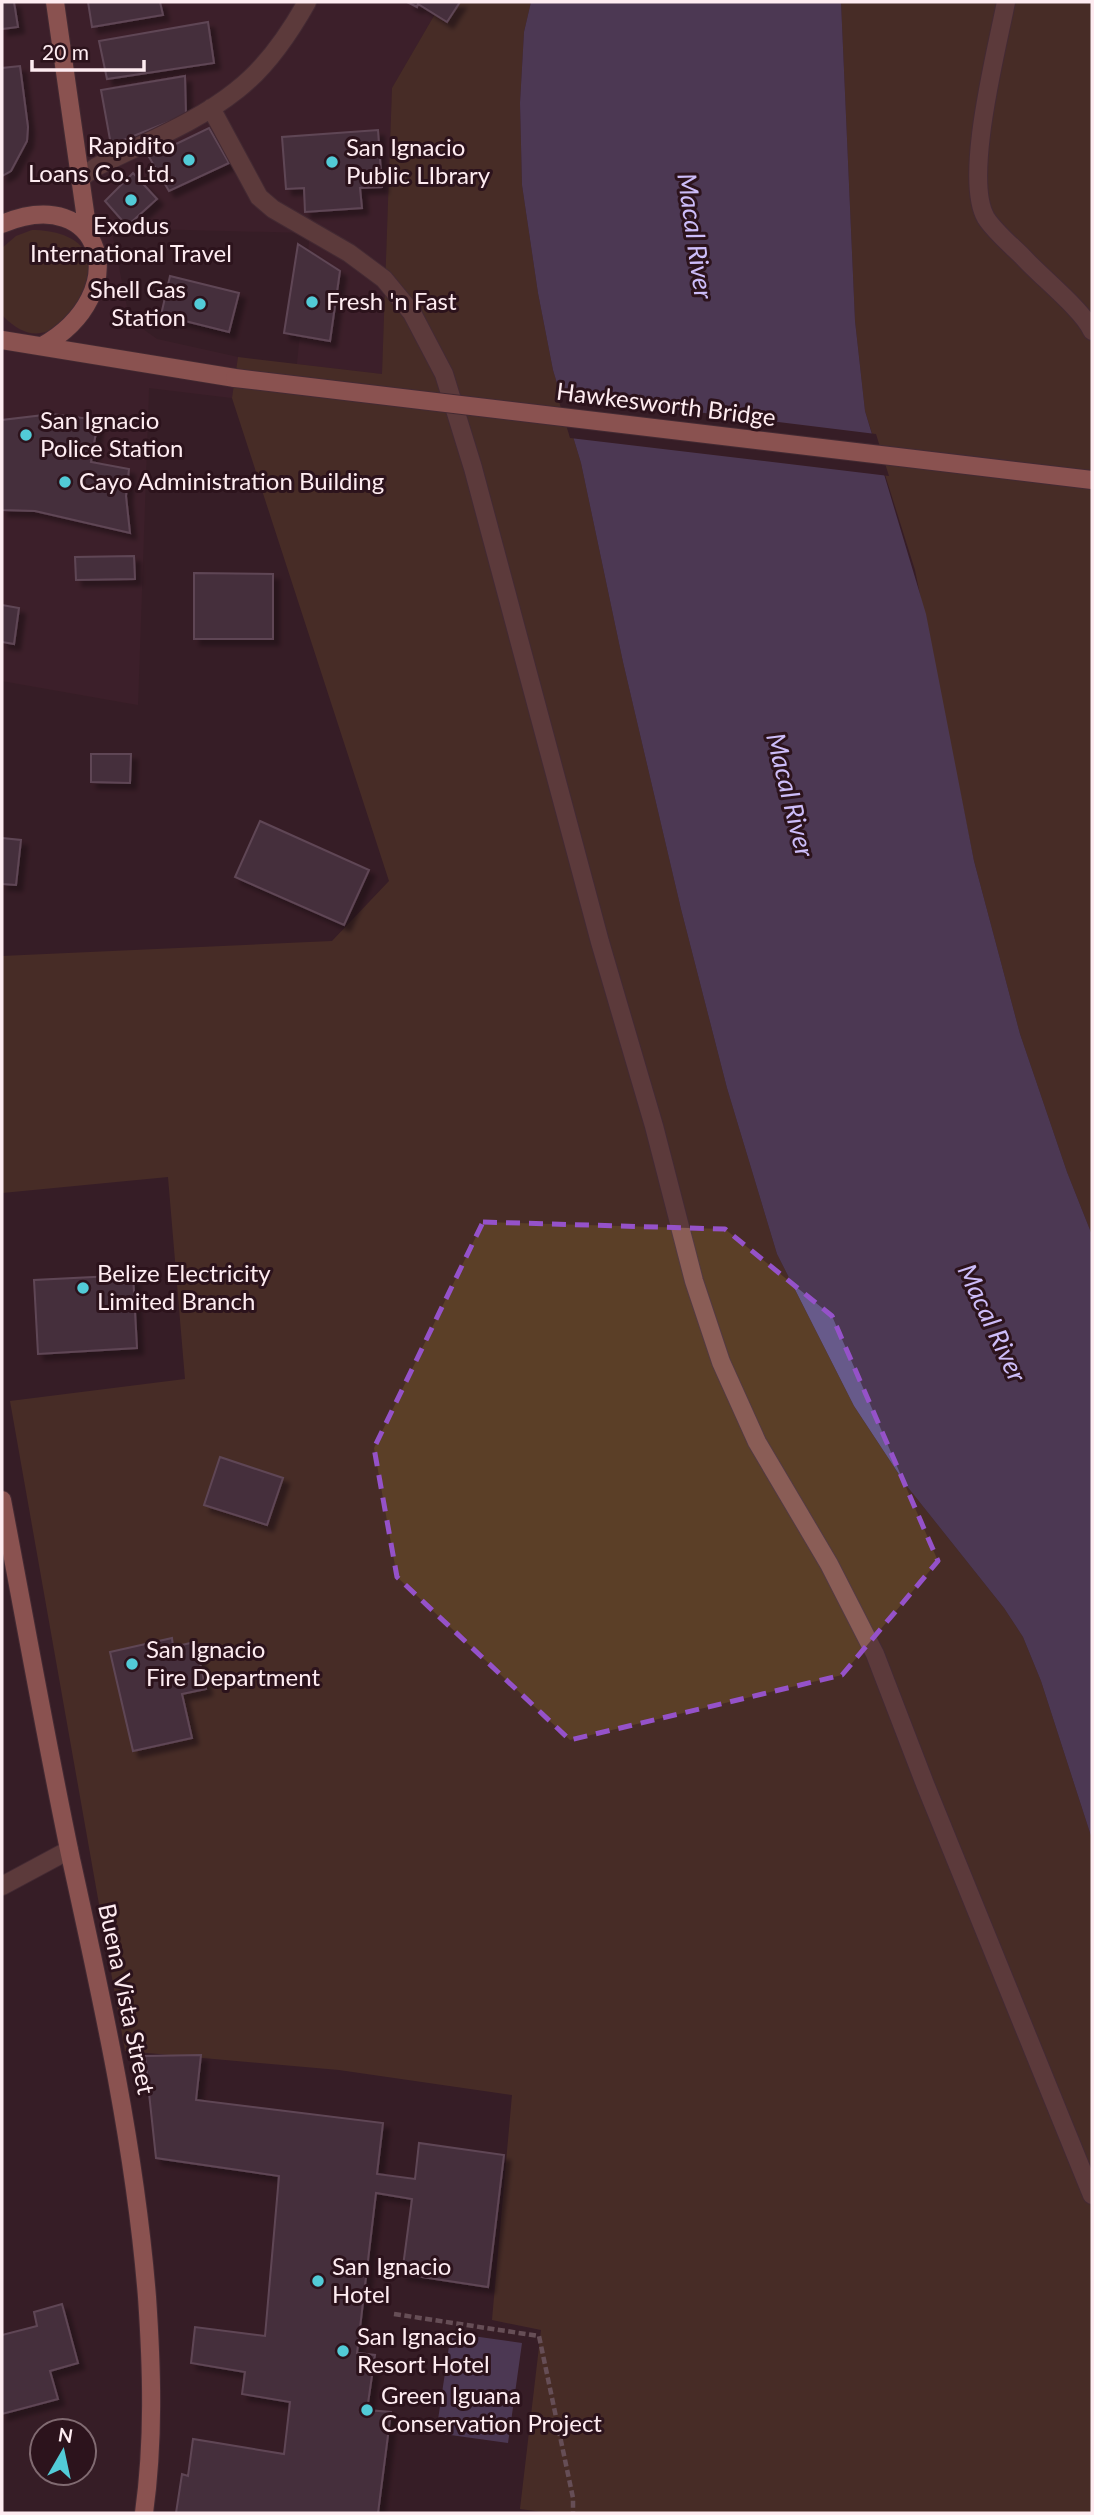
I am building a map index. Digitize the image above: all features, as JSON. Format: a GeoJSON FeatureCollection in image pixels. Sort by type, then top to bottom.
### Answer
{"type":"FeatureCollection","features":[{"type":"Feature","properties":{"kind":"main road"},"geometry":{"type":"LineString","coordinates":[[55,2],[88,233]]}},
{"type":"Feature","properties":{"kind":"main road"},"geometry":{"type":"LineString","coordinates":[[2,224],[27,215],[51,215],[71,222],[88,233],[97,246],[97,285],[89,303],[76,322],[42,346]]}},
{"type":"Feature","properties":{"kind":"main road","name":"Hawkesworth Bridge"},"geometry":{"type":"LineString","coordinates":[[2,340],[235,378],[1092,480]]}},
{"type":"Feature","properties":{"kind":"main road","name":"Buena Vista Street"},"geometry":{"type":"LineString","coordinates":[[2,1500],[69,1850],[114,2054],[142,2239],[152,2395],[151,2459],[144,2513]]}},
{"type":"Feature","properties":{"kind":"street"},"geometry":{"type":"LineString","coordinates":[[79,179],[96,167],[211,108],[238,90],[261,68],[292,28],[307,2]]}},
{"type":"Feature","properties":{"kind":"street"},"geometry":{"type":"LineString","coordinates":[[1006,2],[978,158],[978,197],[987,219],[1042,278],[1088,321],[1092,331]]}},
{"type":"Feature","properties":{"kind":"street"},"geometry":{"type":"LineString","coordinates":[[211,108],[259,197],[292,222],[349,253],[384,279],[412,313],[444,374],[473,468],[694,1280],[721,1362],[757,1442],[829,1564],[875,1654],[1092,2195]]}},
{"type":"Feature","properties":{"kind":"street"},"geometry":{"type":"LineString","coordinates":[[2,1886],[69,1850]]}},
{"type":"Feature","properties":{"kind":"path"},"geometry":{"type":"LineString","coordinates":[[394,2314],[539,2336],[573,2498],[573,2513]]}},
{"type":"Feature","properties":{"kind":"highlighted area"},"geometry":{"type":"Polygon","coordinates":[[[483,1222],[725,1229],[832,1316],[938,1561],[842,1675],[570,1740],[397,1577],[374,1448],[483,1222]]]}},
{"type":"Feature","properties":{"kind":"shaded area"},"geometry":{"type":"Polygon","coordinates":[[[2,2],[442,2],[392,88],[382,374],[297,364],[310,233],[111,228],[128,312],[140,327],[157,339],[238,357],[232,398],[149,388],[138,705],[2,681],[2,2]]]}},
{"type":"Feature","properties":{"kind":"shaded area"},"geometry":{"type":"Polygon","coordinates":[[[442,2],[531,2],[524,32],[520,103],[522,185],[553,370],[581,463],[623,662],[681,909],[727,1088],[777,1254],[854,1406],[906,1485],[1004,1608],[1023,1637],[1041,1681],[1092,1839],[1092,2513],[550,2513],[520,2509],[541,2330],[492,2320],[512,2095],[339,2070],[125,2051],[10,1401],[185,1379],[168,1177],[2,1193],[2,956],[332,941],[389,881],[232,398],[238,357],[382,374],[392,88],[442,2]]]}},
{"type":"Feature","properties":{"kind":"shaded area"},"geometry":{"type":"Polygon","coordinates":[[[841,2],[1092,2],[1092,1235],[1067,1172],[1020,1034],[974,861],[915,570],[865,411],[855,321],[841,2]]]}},
{"type":"Feature","properties":{"kind":"shaded area"},"geometry":{"type":"Polygon","coordinates":[[[32,230],[49,231],[73,240],[85,251],[91,270],[87,310],[54,329],[34,333],[24,331],[2,315],[2,248],[16,236],[32,230]]]}},
{"type":"Feature","properties":{"kind":"water","name":"Macal River"},"geometry":{"type":"Polygon","coordinates":[[[531,2],[841,2],[855,321],[865,411],[926,614],[974,861],[1020,1034],[1067,1172],[1092,1235],[1092,1839],[1041,1681],[1023,1637],[1004,1608],[906,1485],[854,1406],[777,1254],[727,1088],[681,909],[623,662],[581,463],[553,370],[522,185],[520,103],[524,32],[531,2]]]}},
{"type":"Feature","properties":{"kind":"water"},"geometry":{"type":"Polygon","coordinates":[[[451,2333],[522,2343],[508,2443],[436,2433],[451,2333]]]}},
{"type":"Feature","properties":{"kind":"pier"},"geometry":{"type":"Polygon","coordinates":[[[557,395],[876,434],[889,476],[570,438],[557,395]]]}},
{"type":"Feature","properties":{"kind":"building"},"geometry":{"type":"Polygon","coordinates":[[[2,2],[14,2],[18,27],[2,29],[2,2]]]}},
{"type":"Feature","properties":{"kind":"building"},"geometry":{"type":"Polygon","coordinates":[[[88,2],[160,2],[163,15],[92,27],[88,2]]]}},
{"type":"Feature","properties":{"kind":"building"},"geometry":{"type":"Polygon","coordinates":[[[407,2],[460,2],[447,22],[418,4],[417,7],[407,2]]]}},
{"type":"Feature","properties":{"kind":"building"},"geometry":{"type":"Polygon","coordinates":[[[208,22],[214,63],[107,79],[99,41],[208,22]]]}},
{"type":"Feature","properties":{"kind":"building"},"geometry":{"type":"Polygon","coordinates":[[[20,66],[28,127],[27,141],[11,171],[2,176],[2,68],[20,66]]]}},
{"type":"Feature","properties":{"kind":"building"},"geometry":{"type":"Polygon","coordinates":[[[185,76],[186,115],[111,145],[101,90],[185,76]]]}},
{"type":"Feature","properties":{"kind":"building","name":"Rapidito Loans Co. Ltd."},"geometry":{"type":"Polygon","coordinates":[[[209,128],[229,163],[169,191],[149,157],[209,128]]]}},
{"type":"Feature","properties":{"kind":"building","name":"San Ignacio Public LIbrary"},"geometry":{"type":"Polygon","coordinates":[[[378,130],[382,187],[360,188],[362,208],[305,212],[304,188],[286,189],[282,137],[378,130]]]}},
{"type":"Feature","properties":{"kind":"building","name":"Exodus International Travel"},"geometry":{"type":"Polygon","coordinates":[[[133,173],[157,199],[127,226],[105,201],[133,173]]]}},
{"type":"Feature","properties":{"kind":"building","name":"Fresh 'n Fast"},"geometry":{"type":"Polygon","coordinates":[[[298,244],[340,271],[330,341],[284,333],[298,244]]]}},
{"type":"Feature","properties":{"kind":"building","name":"Shell Gas Station"},"geometry":{"type":"Polygon","coordinates":[[[170,276],[239,293],[229,332],[161,315],[170,276]]]}},
{"type":"Feature","properties":{"kind":"building","name":"Cayo Administration Building"},"geometry":{"type":"Polygon","coordinates":[[[52,414],[98,420],[91,462],[129,469],[126,496],[130,533],[35,511],[2,510],[2,420],[52,414]]]}},
{"type":"Feature","properties":{"kind":"building"},"geometry":{"type":"Polygon","coordinates":[[[134,556],[135,579],[76,580],[75,557],[134,556]]]}},
{"type":"Feature","properties":{"kind":"building"},"geometry":{"type":"Polygon","coordinates":[[[194,573],[273,574],[273,639],[194,639],[194,573]]]}},
{"type":"Feature","properties":{"kind":"building"},"geometry":{"type":"Polygon","coordinates":[[[2,605],[19,608],[14,644],[2,642],[2,605]]]}},
{"type":"Feature","properties":{"kind":"building"},"geometry":{"type":"Polygon","coordinates":[[[91,754],[131,754],[130,783],[91,782],[91,754]]]}},
{"type":"Feature","properties":{"kind":"building"},"geometry":{"type":"Polygon","coordinates":[[[260,821],[369,870],[344,925],[235,877],[260,821]]]}},
{"type":"Feature","properties":{"kind":"building"},"geometry":{"type":"Polygon","coordinates":[[[2,838],[21,840],[16,885],[2,884],[2,838]]]}},
{"type":"Feature","properties":{"kind":"building"},"geometry":{"type":"Polygon","coordinates":[[[133,1275],[137,1348],[38,1354],[34,1280],[133,1275]]]}},
{"type":"Feature","properties":{"kind":"building"},"geometry":{"type":"Polygon","coordinates":[[[220,1457],[283,1478],[267,1525],[204,1505],[220,1457]]]}},
{"type":"Feature","properties":{"kind":"building"},"geometry":{"type":"Polygon","coordinates":[[[172,1638],[173,1647],[195,1642],[206,1689],[182,1694],[192,1738],[133,1751],[110,1652],[172,1638]]]}},
{"type":"Feature","properties":{"kind":"building","name":"San Ignacio Hotel"},"geometry":{"type":"Polygon","coordinates":[[[201,2055],[196,2100],[383,2123],[377,2174],[415,2179],[419,2143],[504,2155],[488,2287],[402,2274],[412,2199],[376,2193],[357,2353],[375,2355],[367,2410],[391,2412],[378,2513],[176,2513],[182,2474],[188,2476],[193,2439],[284,2454],[290,2402],[242,2394],[245,2372],[191,2363],[195,2327],[265,2336],[279,2176],[156,2158],[145,2056],[201,2055]]]}},
{"type":"Feature","properties":{"kind":"building"},"geometry":{"type":"Polygon","coordinates":[[[62,2304],[78,2363],[50,2371],[58,2399],[2,2414],[2,2335],[37,2326],[34,2312],[62,2304]]]}},
{"type":"Feature","properties":{"kind":"place","name":"Rapidito Loans Co. Ltd."},"geometry":{"type":"Point","coordinates":[189,160]}},
{"type":"Feature","properties":{"kind":"place","name":"San Ignacio Public LIbrary"},"geometry":{"type":"Point","coordinates":[332,162]}},
{"type":"Feature","properties":{"kind":"place","name":"Exodus International Travel"},"geometry":{"type":"Point","coordinates":[131,200]}},
{"type":"Feature","properties":{"kind":"place","name":"Fresh 'n Fast"},"geometry":{"type":"Point","coordinates":[312,302]}},
{"type":"Feature","properties":{"kind":"place","name":"Shell Gas Station"},"geometry":{"type":"Point","coordinates":[200,304]}},
{"type":"Feature","properties":{"kind":"place","name":"San Ignacio Police Station"},"geometry":{"type":"Point","coordinates":[26,435]}},
{"type":"Feature","properties":{"kind":"place","name":"Cayo Administration Building"},"geometry":{"type":"Point","coordinates":[65,482]}},
{"type":"Feature","properties":{"kind":"place","name":"Belize Electricity Limited Branch"},"geometry":{"type":"Point","coordinates":[83,1288]}},
{"type":"Feature","properties":{"kind":"place","name":"San Ignacio Fire Department"},"geometry":{"type":"Point","coordinates":[132,1664]}},
{"type":"Feature","properties":{"kind":"place","name":"San Ignacio Hotel"},"geometry":{"type":"Point","coordinates":[318,2281]}},
{"type":"Feature","properties":{"kind":"place","name":"San Ignacio Resort Hotel"},"geometry":{"type":"Point","coordinates":[343,2351]}},
{"type":"Feature","properties":{"kind":"place","name":"Green Iguana Conservation Project"},"geometry":{"type":"Point","coordinates":[367,2410]}}]}
